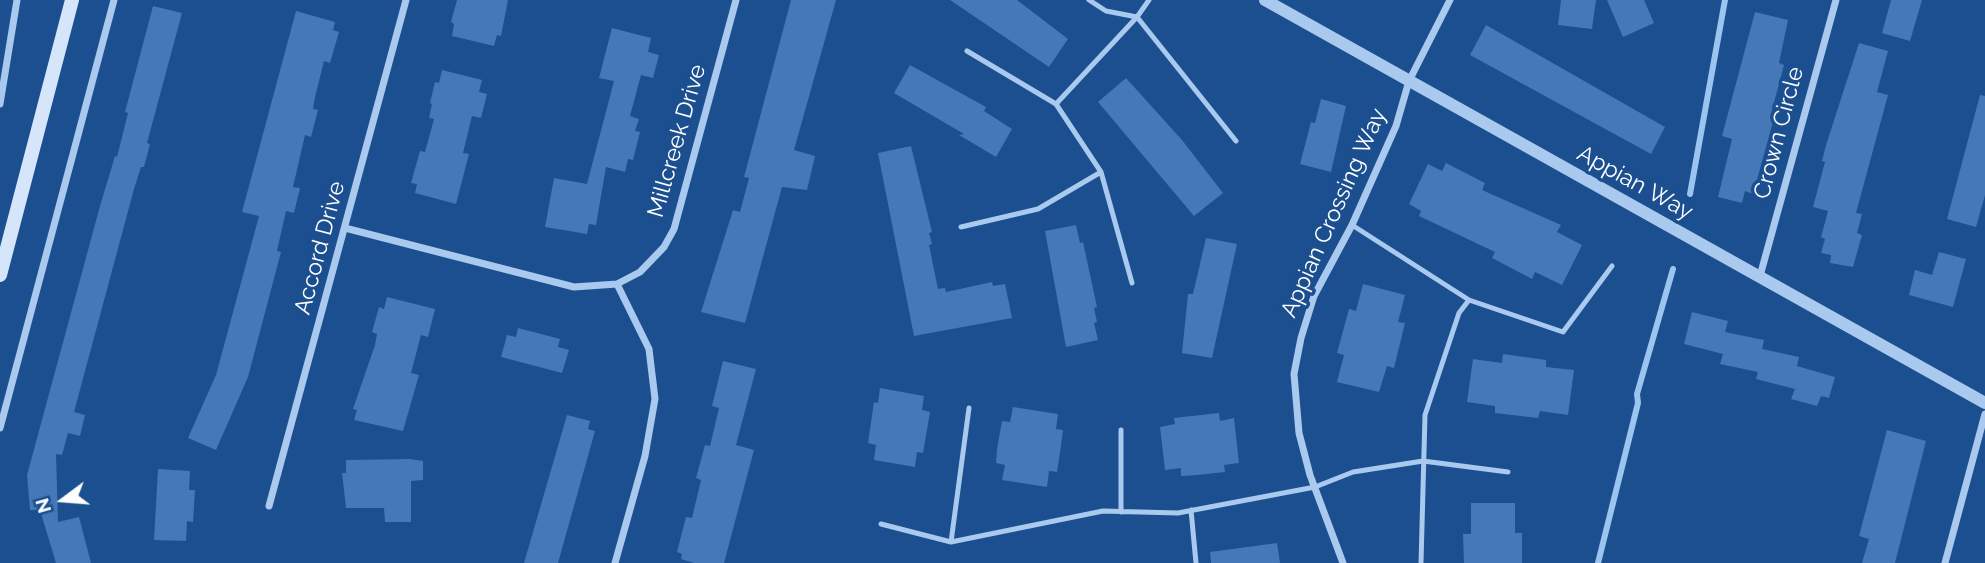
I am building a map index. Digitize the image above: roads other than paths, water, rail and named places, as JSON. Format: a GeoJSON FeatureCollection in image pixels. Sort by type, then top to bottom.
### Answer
{"type":"FeatureCollection","features":[{"type":"Feature","properties":{"kind":"main road"},"geometry":{"type":"LineString","coordinates":[[0,275],[72,0]]}},
{"type":"Feature","properties":{"kind":"street"},"geometry":{"type":"LineString","coordinates":[[0,104],[17,0]]}},
{"type":"Feature","properties":{"kind":"street"},"geometry":{"type":"LineString","coordinates":[[0,428],[114,0]]}},
{"type":"Feature","properties":{"kind":"street","name":"Accord Drive"},"geometry":{"type":"LineString","coordinates":[[269,506],[406,0]]}},
{"type":"Feature","properties":{"kind":"street","name":"Millcreek Drive"},"geometry":{"type":"LineString","coordinates":[[345,228],[562,285],[590,288],[617,284],[652,262],[674,229],[736,0]]}},
{"type":"Feature","properties":{"kind":"street","name":"Appian Way"},"geometry":{"type":"LineString","coordinates":[[1265,0],[1985,403]]}},
{"type":"Feature","properties":{"kind":"street","name":"Appian Crossing Way"},"geometry":{"type":"LineString","coordinates":[[1343,563],[1315,487],[1299,433],[1294,374],[1314,296],[1352,225],[1396,126],[1409,81],[1450,0]]}},
{"type":"Feature","properties":{"kind":"street","name":"Crown Circle"},"geometry":{"type":"LineString","coordinates":[[1760,276],[1836,0]]}},
{"type":"Feature","properties":{"kind":"street"},"geometry":{"type":"LineString","coordinates":[[615,563],[645,456],[655,399],[649,349],[617,284]]}},
{"type":"Feature","properties":{"kind":"street"},"geometry":{"type":"LineString","coordinates":[[1945,563],[1985,414]]}},
{"type":"Feature","properties":{"kind":"lane"},"geometry":{"type":"LineString","coordinates":[[1089,0],[1106,11],[1137,17],[1236,141]]}},
{"type":"Feature","properties":{"kind":"lane"},"geometry":{"type":"LineString","coordinates":[[1056,104],[1137,17],[1149,0]]}},
{"type":"Feature","properties":{"kind":"lane"},"geometry":{"type":"LineString","coordinates":[[967,51],[1056,104],[1101,172],[1132,284]]}},
{"type":"Feature","properties":{"kind":"lane"},"geometry":{"type":"LineString","coordinates":[[961,227],[1038,209],[1101,172]]}},
{"type":"Feature","properties":{"kind":"lane"},"geometry":{"type":"LineString","coordinates":[[1352,225],[1469,300],[1563,332],[1612,265]]}},
{"type":"Feature","properties":{"kind":"lane"},"geometry":{"type":"LineString","coordinates":[[1421,563],[1426,415],[1459,313],[1469,300]]}},
{"type":"Feature","properties":{"kind":"lane"},"geometry":{"type":"LineString","coordinates":[[951,542],[969,408]]}},
{"type":"Feature","properties":{"kind":"lane"},"geometry":{"type":"LineString","coordinates":[[1121,430],[1121,512]]}},
{"type":"Feature","properties":{"kind":"lane"},"geometry":{"type":"LineString","coordinates":[[881,524],[951,542],[1103,511],[1191,510],[1315,487],[1353,471],[1423,461],[1508,472]]}},
{"type":"Feature","properties":{"kind":"lane"},"geometry":{"type":"LineString","coordinates":[[1191,510],[1196,563]]}},
{"type":"Feature","properties":{"kind":"waterway"},"geometry":{"type":"LineString","coordinates":[[1690,194],[1725,0]]}},
{"type":"Feature","properties":{"kind":"waterway"},"geometry":{"type":"LineString","coordinates":[[1598,563],[1638,403],[1637,394],[1673,269]]}}]}
